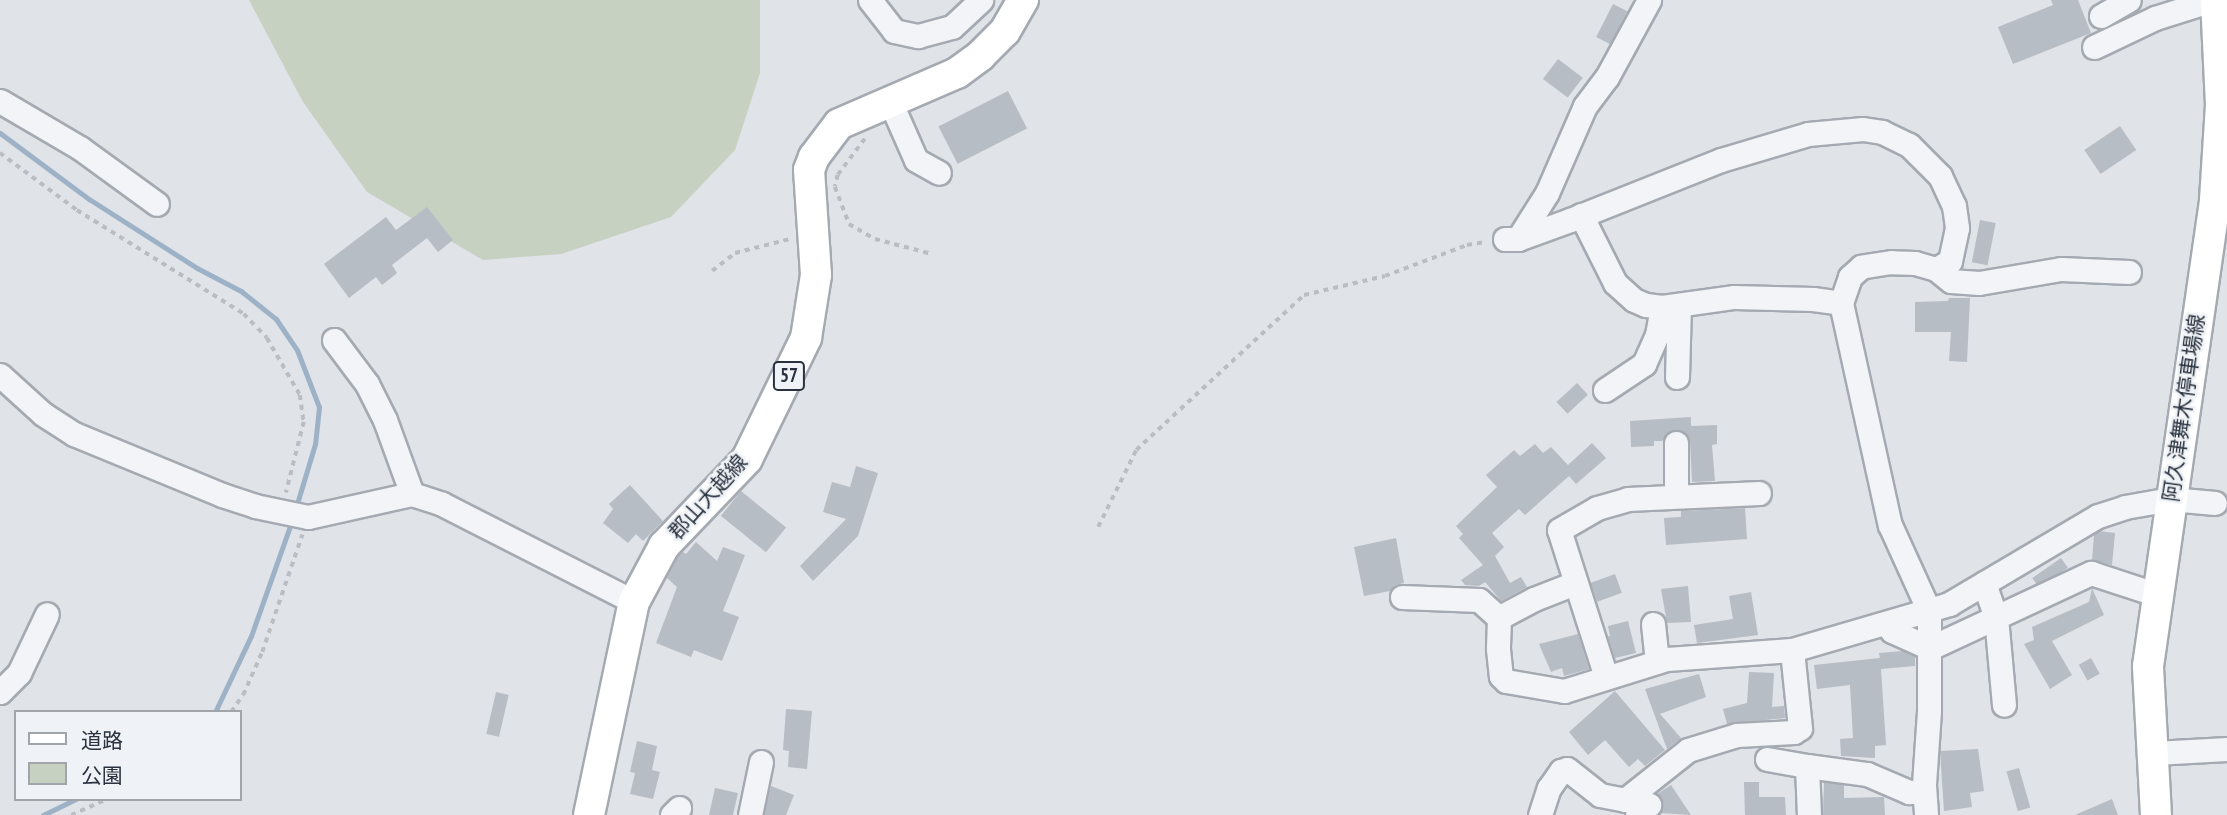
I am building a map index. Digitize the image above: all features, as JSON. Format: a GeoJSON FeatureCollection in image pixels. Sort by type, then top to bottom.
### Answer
{"type":"FeatureCollection","features":[{"type":"Feature","properties":{"kind":"main road","name":"郡山大越線"},"geometry":{"type":"LineString","coordinates":[[589,815],[634,602],[664,546],[747,459],[806,338],[816,275],[809,170],[814,157],[839,124],[957,73],[980,56],[1005,32],[1023,0]]}},
{"type":"Feature","properties":{"kind":"main road","name":"阿久津舞木停車場線"},"geometry":{"type":"LineString","coordinates":[[2156,815],[2148,666],[2216,187],[2221,105],[2214,0]]}},
{"type":"Feature","properties":{"kind":"street"},"geometry":{"type":"LineString","coordinates":[[870,0],[894,31],[918,36],[952,27],[981,0]]}},
{"type":"Feature","properties":{"kind":"street"},"geometry":{"type":"LineString","coordinates":[[1511,239],[1547,194],[1585,106],[1607,77],[1649,0]]}},
{"type":"Feature","properties":{"kind":"street"},"geometry":{"type":"LineString","coordinates":[[2101,16],[2129,0]]}},
{"type":"Feature","properties":{"kind":"street"},"geometry":{"type":"LineString","coordinates":[[2094,47],[2155,18],[2214,0]]}},
{"type":"Feature","properties":{"kind":"street"},"geometry":{"type":"LineString","coordinates":[[0,101],[80,148],[157,204]]}},
{"type":"Feature","properties":{"kind":"street"},"geometry":{"type":"LineString","coordinates":[[883,104],[916,160],[939,173]]}},
{"type":"Feature","properties":{"kind":"street"},"geometry":{"type":"LineString","coordinates":[[1511,239],[1581,215],[1721,160],[1808,134],[1872,130],[1909,145],[1933,166],[1949,191],[1957,228],[1955,247],[1950,261],[1936,269]]}},
{"type":"Feature","properties":{"kind":"street"},"geometry":{"type":"LineString","coordinates":[[1581,215],[1615,283],[1634,300],[1671,306],[1734,297],[1813,299],[1841,303]]}},
{"type":"Feature","properties":{"kind":"street"},"geometry":{"type":"LineString","coordinates":[[1925,804],[1929,611],[1890,525],[1841,303],[1850,277],[1861,267],[1891,262],[1915,263],[1936,269],[1951,281],[1979,283],[2061,269],[2129,272]]}},
{"type":"Feature","properties":{"kind":"street"},"geometry":{"type":"LineString","coordinates":[[1671,306],[1677,377]]}},
{"type":"Feature","properties":{"kind":"street"},"geometry":{"type":"LineString","coordinates":[[1605,390],[1644,364],[1671,306]]}},
{"type":"Feature","properties":{"kind":"street"},"geometry":{"type":"LineString","coordinates":[[334,341],[367,384],[385,420],[412,494]]}},
{"type":"Feature","properties":{"kind":"street"},"geometry":{"type":"LineString","coordinates":[[0,374],[43,414],[74,434],[222,495],[295,514],[412,494],[442,504],[634,602]]}},
{"type":"Feature","properties":{"kind":"street"},"geometry":{"type":"LineString","coordinates":[[1676,443],[1676,496]]}},
{"type":"Feature","properties":{"kind":"street"},"geometry":{"type":"LineString","coordinates":[[1606,677],[1559,530],[1597,508],[1628,499],[1759,493]]}},
{"type":"Feature","properties":{"kind":"street"},"geometry":{"type":"LineString","coordinates":[[1402,597],[1479,600],[1499,618],[1501,676],[1506,681],[1564,691],[1657,662],[1792,650],[1888,624],[1929,611],[1984,583],[2098,516],[2125,507],[2171,499],[2215,503]]}},
{"type":"Feature","properties":{"kind":"street"},"geometry":{"type":"LineString","coordinates":[[1888,624],[1892,631],[1930,648],[2091,573],[2158,595]]}},
{"type":"Feature","properties":{"kind":"street"},"geometry":{"type":"LineString","coordinates":[[1499,618],[1534,599],[1575,583]]}},
{"type":"Feature","properties":{"kind":"street"},"geometry":{"type":"LineString","coordinates":[[1984,583],[1996,617],[2004,705]]}},
{"type":"Feature","properties":{"kind":"street"},"geometry":{"type":"LineString","coordinates":[[0,692],[19,673],[47,614]]}},
{"type":"Feature","properties":{"kind":"street"},"geometry":{"type":"LineString","coordinates":[[1653,624],[1657,662]]}},
{"type":"Feature","properties":{"kind":"street"},"geometry":{"type":"LineString","coordinates":[[1540,815],[1549,788],[1561,771],[1567,769],[1600,795],[1625,800],[1688,750],[1737,736],[1794,732],[1800,728],[1792,650]]}},
{"type":"Feature","properties":{"kind":"street"},"geometry":{"type":"LineString","coordinates":[[2154,753],[2227,749]]}},
{"type":"Feature","properties":{"kind":"street"},"geometry":{"type":"LineString","coordinates":[[1767,760],[1867,774],[1909,792],[1925,804]]}},
{"type":"Feature","properties":{"kind":"street"},"geometry":{"type":"LineString","coordinates":[[750,815],[761,762]]}},
{"type":"Feature","properties":{"kind":"street"},"geometry":{"type":"LineString","coordinates":[[1807,766],[1810,815]]}},
{"type":"Feature","properties":{"kind":"path"},"geometry":{"type":"LineString","coordinates":[[883,104],[869,134],[838,175],[835,187],[849,224],[875,239],[932,254]]}},
{"type":"Feature","properties":{"kind":"path"},"geometry":{"type":"LineString","coordinates":[[0,153],[77,210],[244,314],[267,338],[300,394],[304,422],[295,514],[262,652],[243,695],[232,710]]}},
{"type":"Feature","properties":{"kind":"path"},"geometry":{"type":"LineString","coordinates":[[712,271],[735,253],[812,235]]}},
{"type":"Feature","properties":{"kind":"path"},"geometry":{"type":"LineString","coordinates":[[1098,527],[1136,450],[1304,295],[1385,276],[1467,245],[1511,239]]}},
{"type":"Feature","properties":{"kind":"path"},"geometry":{"type":"LineString","coordinates":[[71,815],[102,801]]}},
{"type":"Feature","properties":{"kind":"green space"},"geometry":{"type":"Polygon","coordinates":[[[249,0],[760,0],[760,73],[735,150],[671,217],[561,254],[483,260],[367,192],[303,102],[249,0]]]}},
{"type":"Feature","properties":{"kind":"building"},"geometry":{"type":"Polygon","coordinates":[[[2051,0],[2078,0],[2091,33],[2013,64],[1998,27],[2053,5],[2051,0]]]}},
{"type":"Feature","properties":{"kind":"building"},"geometry":{"type":"Polygon","coordinates":[[[1613,4],[1627,11],[1610,44],[1596,37],[1613,4]]]}},
{"type":"Feature","properties":{"kind":"building"},"geometry":{"type":"Polygon","coordinates":[[[1558,59],[1583,78],[1568,98],[1543,79],[1558,59]]]}},
{"type":"Feature","properties":{"kind":"building"},"geometry":{"type":"Polygon","coordinates":[[[1008,91],[1027,128],[958,164],[939,126],[1008,91]]]}},
{"type":"Feature","properties":{"kind":"building"},"geometry":{"type":"Polygon","coordinates":[[[2120,126],[2136,150],[2101,174],[2084,150],[2120,126]]]}},
{"type":"Feature","properties":{"kind":"building"},"geometry":{"type":"Polygon","coordinates":[[[427,207],[453,240],[438,252],[427,238],[392,265],[397,273],[382,285],[376,277],[349,298],[324,264],[386,217],[396,230],[427,207]]]}},
{"type":"Feature","properties":{"kind":"building"},"geometry":{"type":"Polygon","coordinates":[[[1980,220],[1996,223],[1988,265],[1972,262],[1980,220]]]}},
{"type":"Feature","properties":{"kind":"building"},"geometry":{"type":"Polygon","coordinates":[[[1949,298],[1970,298],[1967,362],[1949,361],[1951,332],[1915,332],[1915,302],[1948,301],[1949,298]]]}},
{"type":"Feature","properties":{"kind":"building"},"geometry":{"type":"Polygon","coordinates":[[[1577,383],[1588,395],[1567,414],[1557,402],[1577,383]]]}},
{"type":"Feature","properties":{"kind":"building"},"geometry":{"type":"Polygon","coordinates":[[[1691,417],[1691,426],[1717,425],[1717,444],[1712,445],[1715,481],[1692,482],[1690,442],[1682,431],[1670,431],[1662,441],[1654,441],[1654,446],[1631,447],[1630,421],[1691,417]]]}},
{"type":"Feature","properties":{"kind":"building"},"geometry":{"type":"Polygon","coordinates":[[[1592,443],[1606,458],[1576,484],[1569,476],[1525,515],[1519,509],[1492,533],[1504,547],[1495,556],[1510,583],[1521,577],[1527,587],[1501,601],[1485,582],[1479,586],[1465,585],[1461,580],[1483,565],[1459,538],[1463,534],[1456,526],[1497,487],[1486,475],[1514,450],[1520,456],[1535,444],[1543,453],[1551,447],[1568,465],[1592,443]]]}},
{"type":"Feature","properties":{"kind":"building"},"geometry":{"type":"Polygon","coordinates":[[[856,466],[878,473],[858,536],[813,581],[800,566],[846,519],[823,512],[832,482],[850,487],[856,466]]]}},
{"type":"Feature","properties":{"kind":"building"},"geometry":{"type":"Polygon","coordinates":[[[630,485],[663,521],[643,541],[636,534],[628,543],[603,523],[613,509],[609,504],[630,485]]]}},
{"type":"Feature","properties":{"kind":"building"},"geometry":{"type":"Polygon","coordinates":[[[741,491],[786,528],[766,552],[721,516],[741,491]]]}},
{"type":"Feature","properties":{"kind":"building"},"geometry":{"type":"Polygon","coordinates":[[[1745,508],[1747,539],[1666,545],[1664,518],[1681,517],[1681,511],[1745,508]]]}},
{"type":"Feature","properties":{"kind":"building"},"geometry":{"type":"Polygon","coordinates":[[[2099,531],[2115,533],[2112,565],[2092,560],[2094,535],[2099,531]]]}},
{"type":"Feature","properties":{"kind":"building"},"geometry":{"type":"Polygon","coordinates":[[[1396,538],[1404,583],[1395,585],[1390,591],[1364,596],[1354,547],[1396,538]]]}},
{"type":"Feature","properties":{"kind":"building"},"geometry":{"type":"Polygon","coordinates":[[[696,542],[717,561],[723,547],[745,555],[723,611],[739,617],[722,661],[694,650],[691,657],[656,643],[677,587],[667,578],[678,556],[683,552],[686,554],[696,542]]]}},
{"type":"Feature","properties":{"kind":"building"},"geometry":{"type":"Polygon","coordinates":[[[2061,558],[2068,568],[2039,588],[2032,578],[2061,558]]]}},
{"type":"Feature","properties":{"kind":"building"},"geometry":{"type":"Polygon","coordinates":[[[1615,574],[1622,593],[1597,602],[1591,583],[1615,574]]]}},
{"type":"Feature","properties":{"kind":"building"},"geometry":{"type":"Polygon","coordinates":[[[1688,586],[1691,622],[1667,623],[1661,589],[1688,586]]]}},
{"type":"Feature","properties":{"kind":"building"},"geometry":{"type":"Polygon","coordinates":[[[2092,588],[2104,615],[2052,641],[2072,675],[2050,689],[2024,644],[2034,640],[2032,627],[2089,602],[2092,588]]]}},
{"type":"Feature","properties":{"kind":"building"},"geometry":{"type":"Polygon","coordinates":[[[1751,592],[1758,635],[1697,643],[1694,625],[1733,619],[1729,596],[1751,592]]]}},
{"type":"Feature","properties":{"kind":"building"},"geometry":{"type":"Polygon","coordinates":[[[1628,621],[1636,653],[1615,658],[1608,636],[1608,626],[1628,621]]]}},
{"type":"Feature","properties":{"kind":"building"},"geometry":{"type":"Polygon","coordinates":[[[1578,634],[1589,669],[1564,676],[1562,668],[1551,672],[1539,644],[1578,634]]]}},
{"type":"Feature","properties":{"kind":"building"},"geometry":{"type":"Polygon","coordinates":[[[1903,651],[1915,657],[1915,666],[1881,669],[1886,745],[1875,746],[1875,758],[1841,756],[1840,739],[1853,738],[1850,685],[1817,689],[1814,665],[1880,658],[1879,653],[1903,651]]]}},
{"type":"Feature","properties":{"kind":"building"},"geometry":{"type":"Polygon","coordinates":[[[2091,658],[2100,674],[2087,681],[2079,665],[2091,658]]]}},
{"type":"Feature","properties":{"kind":"building"},"geometry":{"type":"Polygon","coordinates":[[[1749,672],[1774,673],[1772,707],[1784,706],[1785,718],[1727,724],[1723,709],[1747,703],[1749,672]]]}},
{"type":"Feature","properties":{"kind":"building"},"geometry":{"type":"Polygon","coordinates":[[[1699,674],[1706,697],[1660,714],[1681,738],[1667,749],[1645,689],[1699,674]]]}},
{"type":"Feature","properties":{"kind":"building"},"geometry":{"type":"Polygon","coordinates":[[[1615,691],[1665,750],[1645,766],[1638,759],[1629,767],[1605,740],[1588,755],[1569,732],[1615,691]]]}},
{"type":"Feature","properties":{"kind":"building"},"geometry":{"type":"Polygon","coordinates":[[[496,692],[509,695],[499,737],[486,734],[496,692]]]}},
{"type":"Feature","properties":{"kind":"building"},"geometry":{"type":"Polygon","coordinates":[[[786,709],[812,711],[807,769],[788,767],[789,751],[783,750],[786,709]]]}},
{"type":"Feature","properties":{"kind":"building"},"geometry":{"type":"Polygon","coordinates":[[[637,741],[657,746],[652,770],[660,772],[653,799],[630,794],[635,773],[630,772],[637,741]]]}},
{"type":"Feature","properties":{"kind":"building"},"geometry":{"type":"Polygon","coordinates":[[[1978,749],[1984,791],[1970,793],[1972,807],[1944,811],[1940,751],[1978,749]]]}},
{"type":"Feature","properties":{"kind":"building"},"geometry":{"type":"Polygon","coordinates":[[[2019,768],[2030,807],[2018,811],[2007,772],[2019,768]]]}},
{"type":"Feature","properties":{"kind":"building"},"geometry":{"type":"Polygon","coordinates":[[[1744,782],[1759,782],[1759,797],[1785,797],[1786,815],[1745,815],[1744,782]]]}},
{"type":"Feature","properties":{"kind":"building"},"geometry":{"type":"Polygon","coordinates":[[[1824,782],[1844,785],[1844,798],[1884,797],[1885,815],[1823,815],[1824,782]]]}},
{"type":"Feature","properties":{"kind":"building"},"geometry":{"type":"Polygon","coordinates":[[[1671,785],[1691,815],[1660,813],[1663,803],[1657,794],[1671,785]]]}},
{"type":"Feature","properties":{"kind":"building"},"geometry":{"type":"Polygon","coordinates":[[[771,786],[794,795],[786,815],[764,815],[771,786]]]}},
{"type":"Feature","properties":{"kind":"building"},"geometry":{"type":"Polygon","coordinates":[[[715,788],[738,793],[733,815],[709,815],[715,788]]]}},
{"type":"Feature","properties":{"kind":"building"},"geometry":{"type":"Polygon","coordinates":[[[2112,799],[2118,815],[2075,815],[2112,799]]]}},
{"type":"Feature","properties":{"kind":"waterway"},"geometry":{"type":"LineString","coordinates":[[0,133],[89,199],[197,268],[241,291],[276,319],[297,350],[319,407],[315,444],[296,507]]}},
{"type":"Feature","properties":{"kind":"waterway"},"geometry":{"type":"LineString","coordinates":[[216,710],[251,636],[292,520]]}},
{"type":"Feature","properties":{"kind":"waterway"},"geometry":{"type":"LineString","coordinates":[[43,815],[72,801]]}}]}
